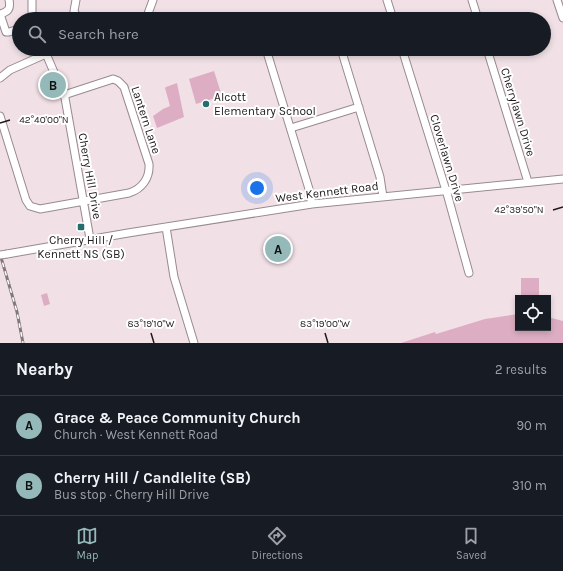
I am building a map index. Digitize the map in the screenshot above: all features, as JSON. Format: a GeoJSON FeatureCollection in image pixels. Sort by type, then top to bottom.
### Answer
{"type":"FeatureCollection","features":[{"type":"Feature","properties":{"kind":"street"},"geometry":{"type":"LineString","coordinates":[[10,0],[7,12],[0,14],[6,32],[12,31]]}},
{"type":"Feature","properties":{"kind":"street"},"geometry":{"type":"LineString","coordinates":[[32,0],[32,12]]}},
{"type":"Feature","properties":{"kind":"street"},"geometry":{"type":"LineString","coordinates":[[75,12],[76,0]]}},
{"type":"Feature","properties":{"kind":"street"},"geometry":{"type":"LineString","coordinates":[[149,12],[153,0]]}},
{"type":"Feature","properties":{"kind":"street"},"geometry":{"type":"LineString","coordinates":[[387,0],[390,12]]}},
{"type":"Feature","properties":{"kind":"street"},"geometry":{"type":"LineString","coordinates":[[472,0],[476,12]]}},
{"type":"Feature","properties":{"kind":"street"},"geometry":{"type":"LineString","coordinates":[[557,0],[563,18]]}},
{"type":"Feature","properties":{"kind":"street"},"geometry":{"type":"LineString","coordinates":[[0,78],[10,70],[36,56]]}},
{"type":"Feature","properties":{"kind":"street","name":"Cherry Hill Drive"},"geometry":{"type":"LineString","coordinates":[[47,56],[64,95],[90,239]]}},
{"type":"Feature","properties":{"kind":"street"},"geometry":{"type":"LineString","coordinates":[[268,56],[291,128],[312,204]]}},
{"type":"Feature","properties":{"kind":"street"},"geometry":{"type":"LineString","coordinates":[[344,56],[380,176],[382,196]]}},
{"type":"Feature","properties":{"kind":"street","name":"Cloverlawn Drive"},"geometry":{"type":"LineString","coordinates":[[404,56],[446,190],[469,273]]}},
{"type":"Feature","properties":{"kind":"street","name":"Cherrylawn Drive"},"geometry":{"type":"LineString","coordinates":[[489,56],[528,182]]}},
{"type":"Feature","properties":{"kind":"street","name":"Lantern Lane"},"geometry":{"type":"LineString","coordinates":[[64,95],[112,80],[118,81],[127,91],[149,164],[149,172],[146,180],[142,186],[135,191],[83,201]]}},
{"type":"Feature","properties":{"kind":"street"},"geometry":{"type":"LineString","coordinates":[[291,128],[359,107]]}},
{"type":"Feature","properties":{"kind":"street"},"geometry":{"type":"LineString","coordinates":[[0,116],[26,200],[29,205],[35,209],[40,209],[83,201]]}},
{"type":"Feature","properties":{"kind":"street","name":"West Kennett Road"},"geometry":{"type":"LineString","coordinates":[[3,255],[90,239],[312,204],[563,179]]}},
{"type":"Feature","properties":{"kind":"street"},"geometry":{"type":"LineString","coordinates":[[166,227],[174,277],[194,343]]}},
{"type":"Feature","properties":{"kind":"shaded area"},"geometry":{"type":"Polygon","coordinates":[[[214,71],[222,96],[196,104],[189,79],[214,71]]]}},
{"type":"Feature","properties":{"kind":"shaded area"},"geometry":{"type":"Polygon","coordinates":[[[177,83],[184,117],[157,128],[153,116],[170,106],[165,88],[177,83]]]}},
{"type":"Feature","properties":{"kind":"shaded area"},"geometry":{"type":"Polygon","coordinates":[[[521,278],[539,278],[539,295],[521,295],[521,278]]]}},
{"type":"Feature","properties":{"kind":"shaded area"},"geometry":{"type":"Polygon","coordinates":[[[47,293],[50,304],[44,306],[41,295],[47,293]]]}},
{"type":"Feature","properties":{"kind":"shaded area"},"geometry":{"type":"Polygon","coordinates":[[[515,314],[515,331],[551,331],[551,318],[563,321],[563,343],[401,343],[435,332],[436,334],[485,319],[515,314]]]}},
{"type":"Feature","properties":{"kind":"railway"},"geometry":{"type":"LineString","coordinates":[[0,254],[17,312],[23,343]]}},
{"type":"Feature","properties":{"kind":"place","name":"Cherry Hill / Candlelite (SB)"},"geometry":{"type":"Point","coordinates":[53,85]}},
{"type":"Feature","properties":{"kind":"place","name":"Alcott Elementary School"},"geometry":{"type":"Point","coordinates":[206,104]}},
{"type":"Feature","properties":{"kind":"place","name":"Cherry Hill / Kennett NS (SB)"},"geometry":{"type":"Point","coordinates":[81,227]}},
{"type":"Feature","properties":{"kind":"place","name":"Grace & Peace Community Church"},"geometry":{"type":"Point","coordinates":[278,249]}}]}
